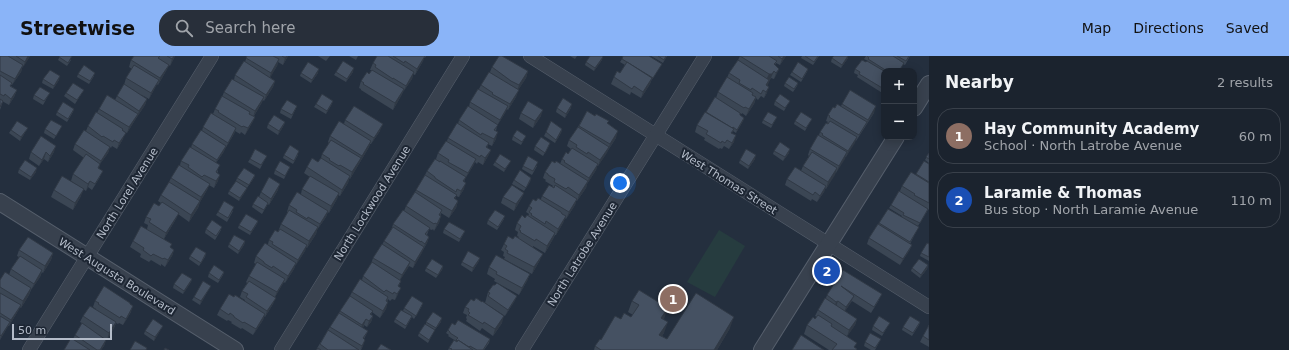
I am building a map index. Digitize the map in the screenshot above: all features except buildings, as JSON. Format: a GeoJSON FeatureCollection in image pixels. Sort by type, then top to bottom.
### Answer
{"type":"FeatureCollection","features":[{"type":"Feature","properties":{"kind":"street","name":"North Lorel Avenue"},"geometry":{"type":"LineString","coordinates":[[30,350],[212,56]]}},
{"type":"Feature","properties":{"kind":"street","name":"North Lockwood Avenue"},"geometry":{"type":"LineString","coordinates":[[281,350],[463,56]]}},
{"type":"Feature","properties":{"kind":"street","name":"West Thomas Street"},"geometry":{"type":"LineString","coordinates":[[530,56],[929,307]]}},
{"type":"Feature","properties":{"kind":"street","name":"North Latrobe Avenue"},"geometry":{"type":"LineString","coordinates":[[522,350],[705,56]]}},
{"type":"Feature","properties":{"kind":"street"},"geometry":{"type":"LineString","coordinates":[[916,104],[929,84]]}},
{"type":"Feature","properties":{"kind":"street"},"geometry":{"type":"LineString","coordinates":[[762,350],[894,140]]}},
{"type":"Feature","properties":{"kind":"street","name":"West Augusta Boulevard"},"geometry":{"type":"LineString","coordinates":[[0,202],[235,350]]}},
{"type":"Feature","properties":{"kind":"green space"},"geometry":{"type":"Polygon","coordinates":[[[719,230],[745,246],[715,297],[687,282],[719,230]]]}},
{"type":"Feature","properties":{"kind":"place","name":"Laramie & Thomas"},"geometry":{"type":"Point","coordinates":[827,271]}},
{"type":"Feature","properties":{"kind":"place","name":"Hay Community Academy"},"geometry":{"type":"Point","coordinates":[673,299]}}]}
